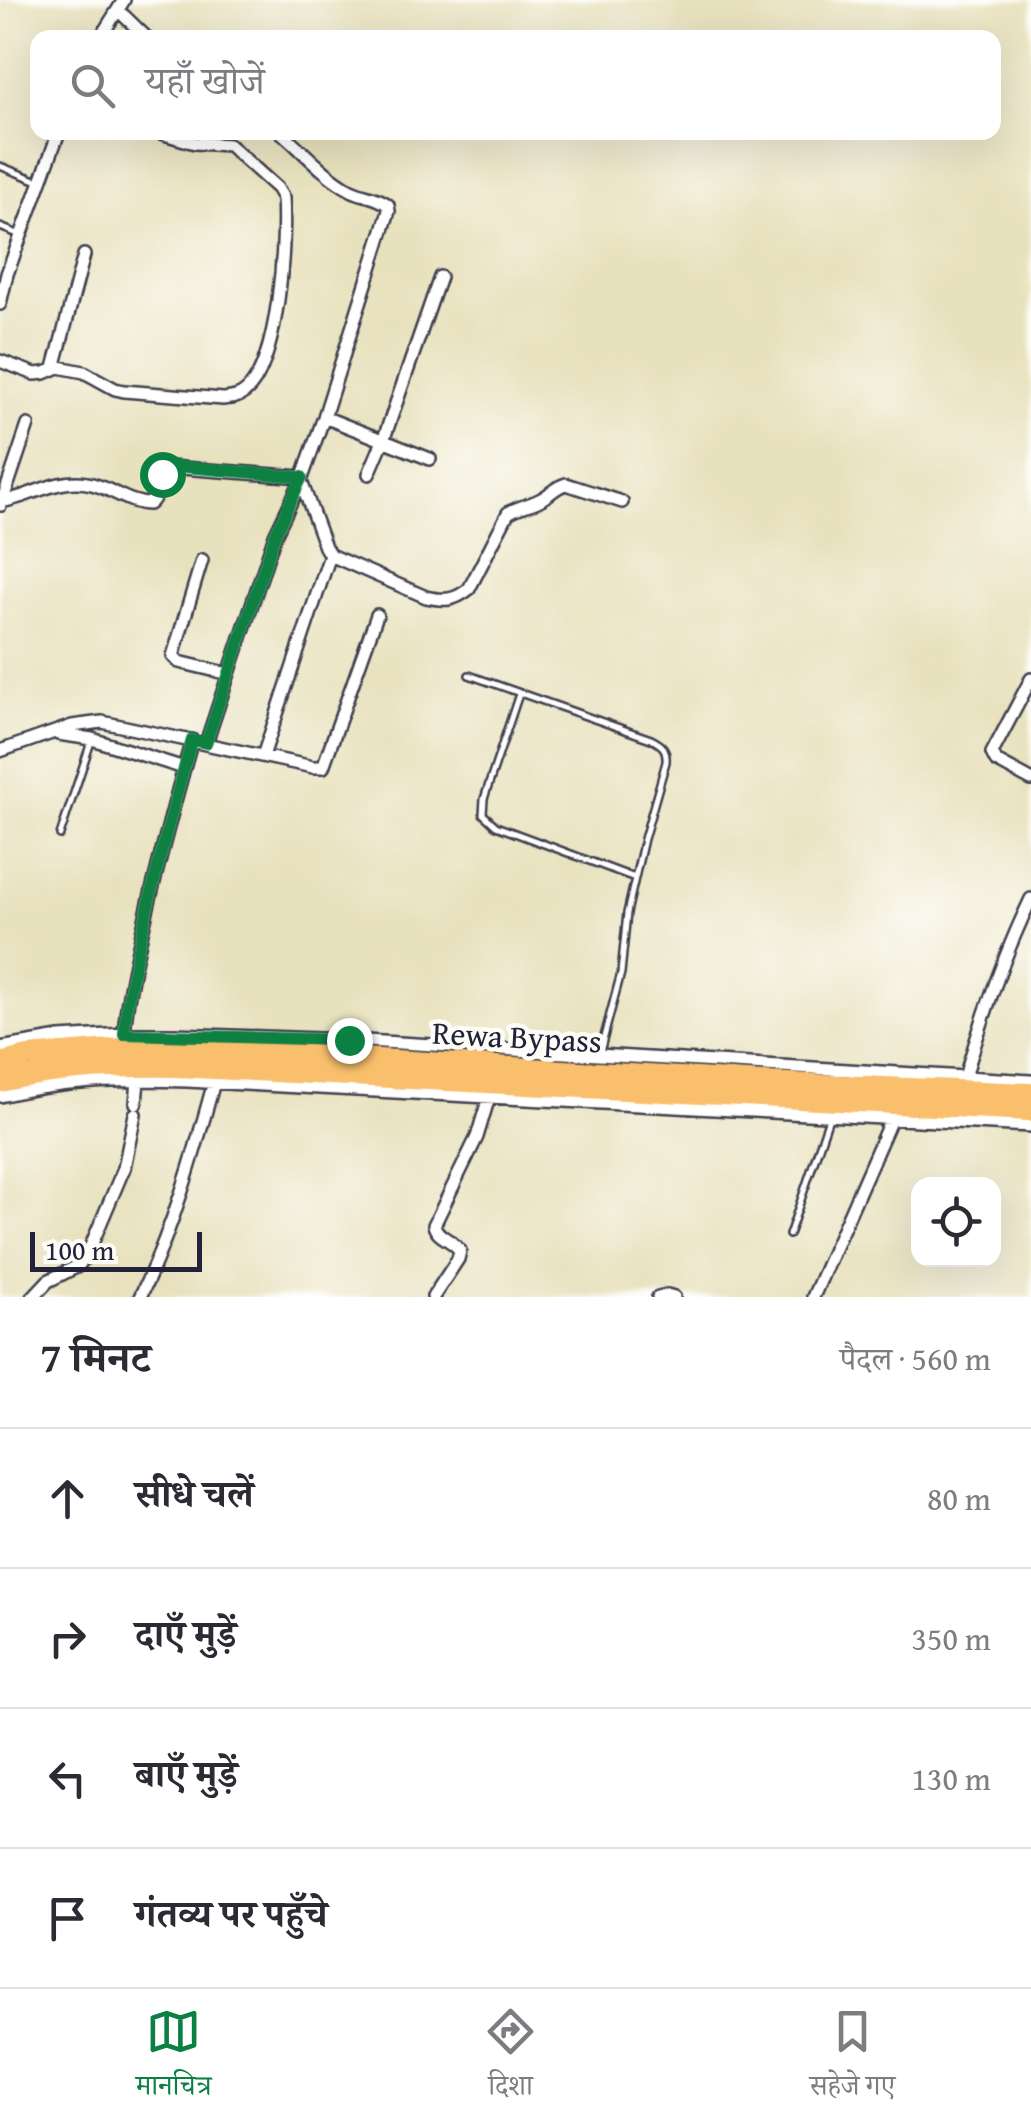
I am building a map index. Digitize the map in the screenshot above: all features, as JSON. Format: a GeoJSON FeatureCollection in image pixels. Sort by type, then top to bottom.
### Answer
{"type":"FeatureCollection","features":[{"type":"Feature","properties":{"kind":"highway","name":"Rewa Bypass"},"geometry":{"type":"LineString","coordinates":[[0,1063],[76,1050],[192,1049],[1031,1094]]}},
{"type":"Feature","properties":{"kind":"highway","name":"Rewa Bypass"},"geometry":{"type":"LineString","coordinates":[[0,1082],[98,1068],[176,1067],[1031,1111]]}},
{"type":"Feature","properties":{"kind":"street"},"geometry":{"type":"LineString","coordinates":[[105,30],[121,5],[141,30]]}},
{"type":"Feature","properties":{"kind":"street"},"geometry":{"type":"LineString","coordinates":[[0,304],[7,274],[56,140]]}},
{"type":"Feature","properties":{"kind":"street"},"geometry":{"type":"LineString","coordinates":[[0,361],[35,374],[64,368],[89,374],[118,390],[223,399],[247,391],[256,378],[277,315],[283,198],[229,144],[182,140]]}},
{"type":"Feature","properties":{"kind":"street"},"geometry":{"type":"LineString","coordinates":[[206,743],[275,535],[324,417],[389,208],[382,200],[347,188],[290,140]]}},
{"type":"Feature","properties":{"kind":"street"},"geometry":{"type":"LineString","coordinates":[[54,368],[84,255]]}},
{"type":"Feature","properties":{"kind":"street"},"geometry":{"type":"LineString","coordinates":[[369,474],[440,277]]}},
{"type":"Feature","properties":{"kind":"street"},"geometry":{"type":"LineString","coordinates":[[324,417],[430,459]]}},
{"type":"Feature","properties":{"kind":"street"},"geometry":{"type":"LineString","coordinates":[[1,505],[28,425]]}},
{"type":"Feature","properties":{"kind":"street"},"geometry":{"type":"LineString","coordinates":[[1,505],[55,485],[77,482],[98,485],[139,504],[149,504],[168,466],[301,479]]}},
{"type":"Feature","properties":{"kind":"street"},"geometry":{"type":"LineString","coordinates":[[301,479],[330,555],[426,596],[450,600],[469,589],[510,511],[538,501],[566,484],[622,502]]}},
{"type":"Feature","properties":{"kind":"street"},"geometry":{"type":"LineString","coordinates":[[263,756],[330,555]]}},
{"type":"Feature","properties":{"kind":"street"},"geometry":{"type":"LineString","coordinates":[[202,560],[173,656],[179,662],[229,674]]}},
{"type":"Feature","properties":{"kind":"street"},"geometry":{"type":"LineString","coordinates":[[0,751],[82,724],[102,722],[318,768],[326,765],[377,615]]}},
{"type":"Feature","properties":{"kind":"street"},"geometry":{"type":"LineString","coordinates":[[1031,680],[992,752],[996,761],[1031,780]]}},
{"type":"Feature","properties":{"kind":"street"},"geometry":{"type":"LineString","coordinates":[[56,733],[184,768]]}},
{"type":"Feature","properties":{"kind":"street"},"geometry":{"type":"LineString","coordinates":[[124,1034],[134,966],[166,829],[192,740]]}},
{"type":"Feature","properties":{"kind":"street"},"geometry":{"type":"LineString","coordinates":[[965,1076],[999,971],[1031,899]]}},
{"type":"Feature","properties":{"kind":"street"},"geometry":{"type":"LineString","coordinates":[[0,1048],[60,1038],[124,1034],[349,1040],[1031,1081]]}},
{"type":"Feature","properties":{"kind":"street"},"geometry":{"type":"LineString","coordinates":[[33,1297],[48,1281],[78,1266],[88,1253],[124,1168],[138,1080]]}},
{"type":"Feature","properties":{"kind":"street"},"geometry":{"type":"LineString","coordinates":[[140,1297],[181,1195],[214,1082]]}},
{"type":"Feature","properties":{"kind":"street"},"geometry":{"type":"LineString","coordinates":[[0,1096],[60,1084],[214,1082],[1031,1126]]}},
{"type":"Feature","properties":{"kind":"street"},"geometry":{"type":"LineString","coordinates":[[433,1297],[460,1251],[438,1234],[434,1225],[477,1137],[488,1097]]}},
{"type":"Feature","properties":{"kind":"street"},"geometry":{"type":"LineString","coordinates":[[813,1297],[890,1119]]}},
{"type":"Feature","properties":{"kind":"street"},"geometry":{"type":"LineString","coordinates":[[658,1297],[674,1297]]}},
{"type":"Feature","properties":{"kind":"lane"},"geometry":{"type":"LineString","coordinates":[[0,166],[41,182]]}},
{"type":"Feature","properties":{"kind":"lane"},"geometry":{"type":"LineString","coordinates":[[0,227],[21,235]]}},
{"type":"Feature","properties":{"kind":"lane"},"geometry":{"type":"LineString","coordinates":[[469,675],[651,739],[664,747],[666,762],[644,838],[627,913],[621,972],[599,1055]]}},
{"type":"Feature","properties":{"kind":"lane"},"geometry":{"type":"LineString","coordinates":[[519,693],[484,799],[483,814],[496,826],[635,878]]}},
{"type":"Feature","properties":{"kind":"lane"},"geometry":{"type":"LineString","coordinates":[[60,835],[92,740]]}},
{"type":"Feature","properties":{"kind":"lane"},"geometry":{"type":"LineString","coordinates":[[790,1235],[830,1116]]}},
{"type":"Feature","properties":{"kind":"route"},"geometry":{"type":"LineString","coordinates":[[162,474],[165,468],[174,466],[302,477],[275,535],[206,743],[192,740],[166,829],[134,966],[124,1034],[349,1040]]}}]}
